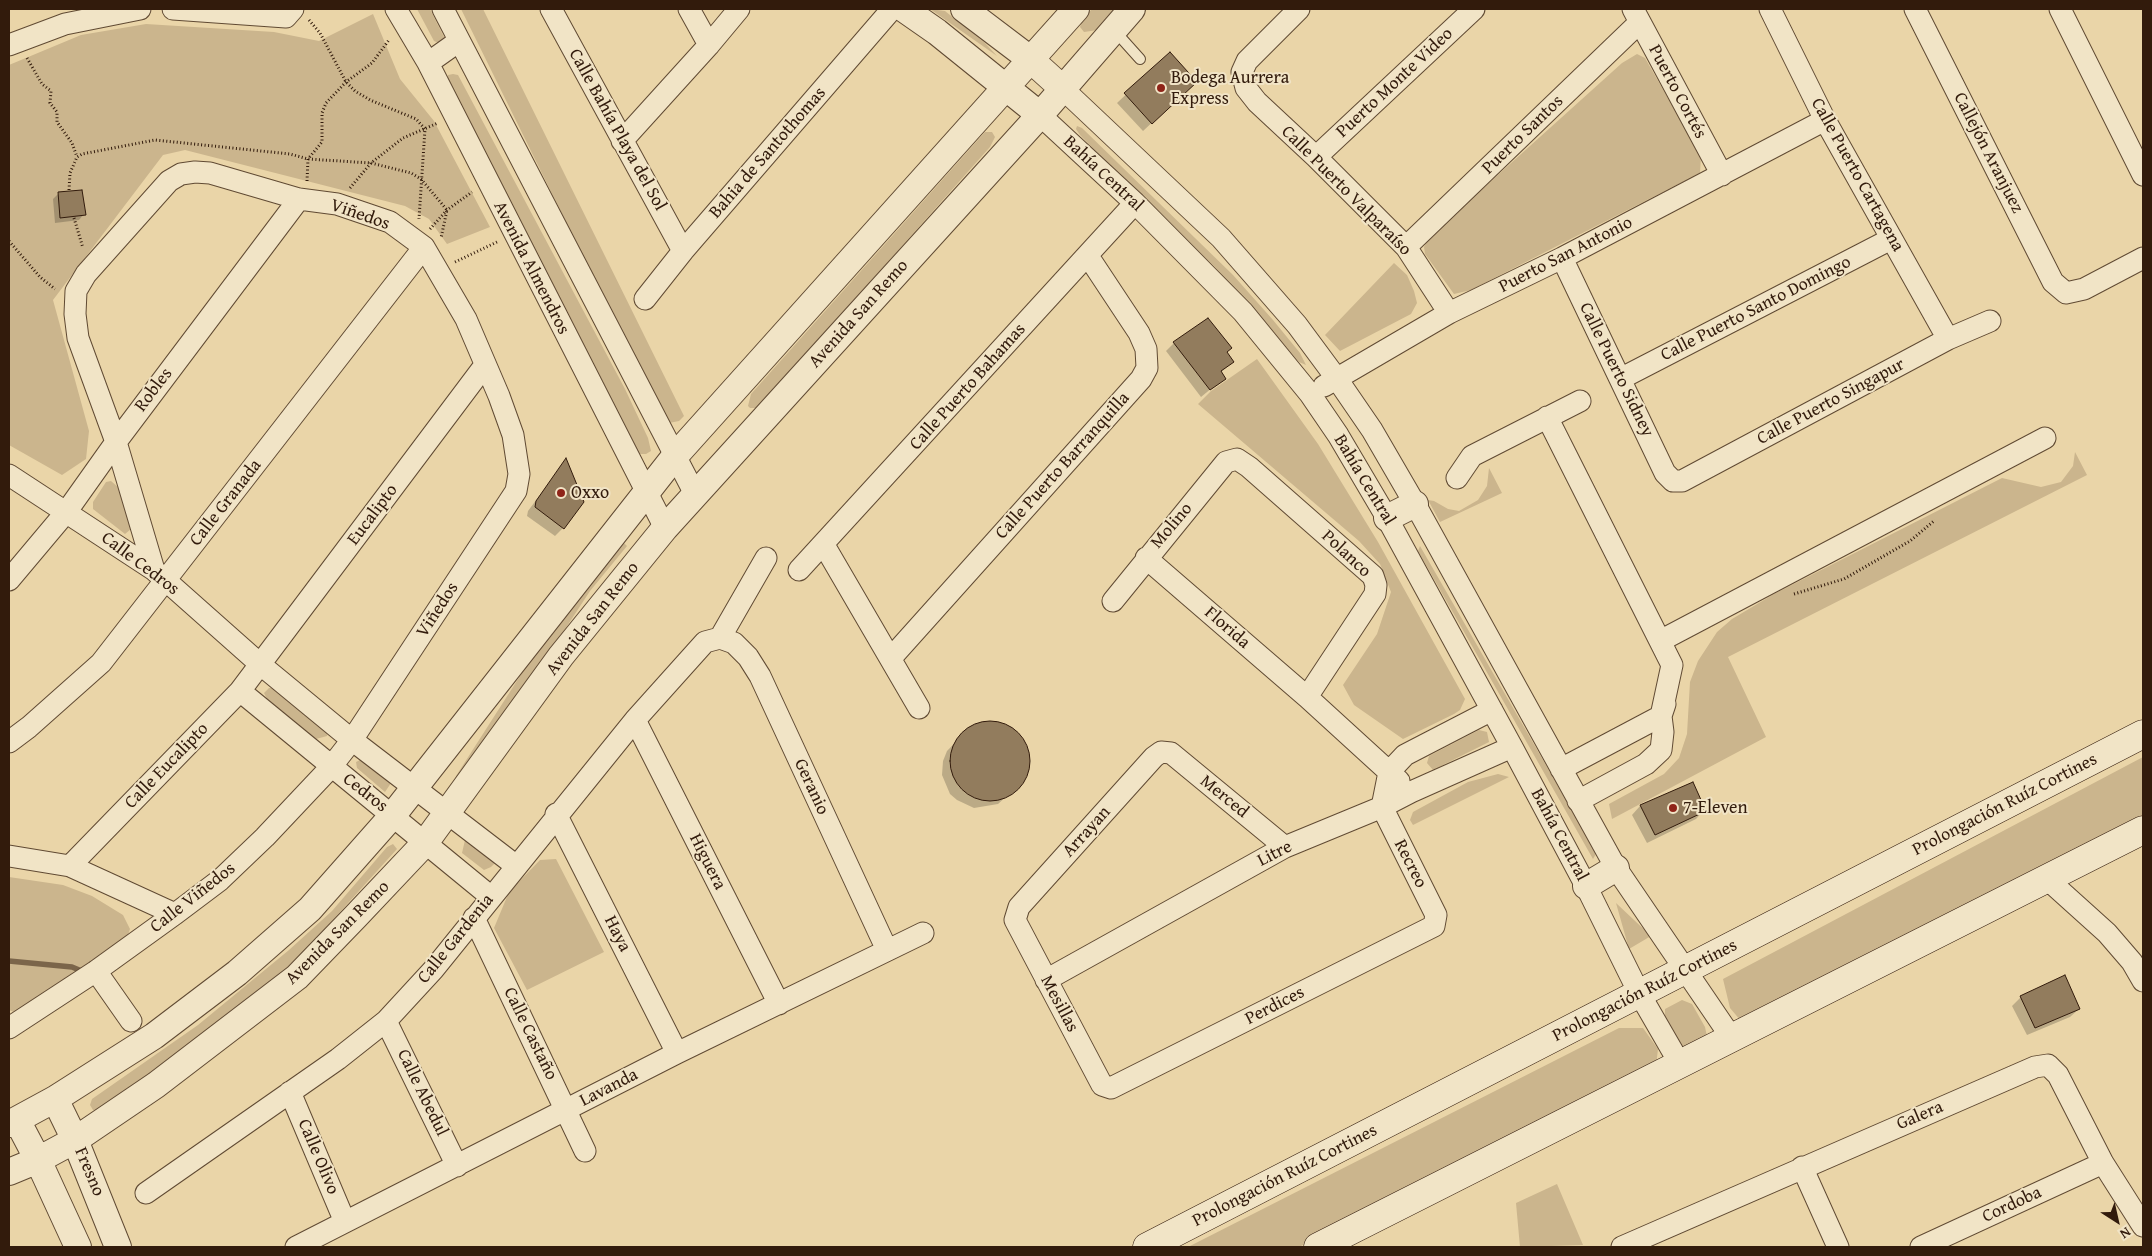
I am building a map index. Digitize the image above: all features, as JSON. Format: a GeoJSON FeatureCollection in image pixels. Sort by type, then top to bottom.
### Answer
{"type":"FeatureCollection","features":[{"type":"Feature","properties":{"kind":"main road","name":"Prolongación Ruíz Cortines"},"geometry":{"type":"LineString","coordinates":[[1147,1247],[2143,734]]}},
{"type":"Feature","properties":{"kind":"main road"},"geometry":{"type":"LineString","coordinates":[[1318,1247],[2143,830]]}},
{"type":"Feature","properties":{"kind":"street"},"geometry":{"type":"LineString","coordinates":[[16,43],[65,24],[140,9]]}},
{"type":"Feature","properties":{"kind":"street"},"geometry":{"type":"LineString","coordinates":[[173,9],[295,14]]}},
{"type":"Feature","properties":{"kind":"street","name":"Avenida Almendros"},"geometry":{"type":"LineString","coordinates":[[396,9],[428,63],[665,528]]}},
{"type":"Feature","properties":{"kind":"street"},"geometry":{"type":"LineString","coordinates":[[442,9],[695,494]]}},
{"type":"Feature","properties":{"kind":"street","name":"Calle Bahía Playa del Sol"},"geometry":{"type":"LineString","coordinates":[[551,9],[683,251]]}},
{"type":"Feature","properties":{"kind":"street"},"geometry":{"type":"LineString","coordinates":[[689,9],[709,45]]}},
{"type":"Feature","properties":{"kind":"street"},"geometry":{"type":"LineString","coordinates":[[622,141],[739,9]]}},
{"type":"Feature","properties":{"kind":"street","name":"Bahia de Santothomas"},"geometry":{"type":"LineString","coordinates":[[645,299],[683,251],[892,9]]}},
{"type":"Feature","properties":{"kind":"street","name":"Bahía Central"},"geometry":{"type":"LineString","coordinates":[[904,9],[937,32],[1040,115],[1134,203],[1244,312],[1310,394],[1362,473],[1388,518],[1586,886],[1639,993],[1680,1064]]}},
{"type":"Feature","properties":{"kind":"street","name":"Bahía Central"},"geometry":{"type":"LineString","coordinates":[[964,9],[1030,60],[1062,88],[1220,238],[1297,325],[1372,430],[1415,504],[1616,868],[1731,1037]]}},
{"type":"Feature","properties":{"kind":"street","name":"Avenida San Remo"},"geometry":{"type":"LineString","coordinates":[[13,1122],[55,1099],[154,1036],[237,973],[310,909],[393,815],[675,456],[1076,9]]}},
{"type":"Feature","properties":{"kind":"street","name":"Avenida San Remo"},"geometry":{"type":"LineString","coordinates":[[9,1172],[38,1160],[75,1140],[156,1085],[297,977],[425,843],[561,656],[665,528],[1040,115],[1132,9]]}},
{"type":"Feature","properties":{"kind":"street","name":"Calle Puerto Valparaíso"},"geometry":{"type":"LineString","coordinates":[[1299,9],[1254,52],[1242,72],[1246,88],[1257,102],[1406,246],[1449,313]]}},
{"type":"Feature","properties":{"kind":"street","name":"Puerto Monte Video"},"geometry":{"type":"LineString","coordinates":[[1316,157],[1474,9]]}},
{"type":"Feature","properties":{"kind":"street","name":"Calle Puerto Cartagena"},"geometry":{"type":"LineString","coordinates":[[1770,9],[1825,120],[1948,339]]}},
{"type":"Feature","properties":{"kind":"street","name":"Callejón Aranjuez"},"geometry":{"type":"LineString","coordinates":[[1915,9],[2053,282],[2066,293],[2084,289],[2143,258]]}},
{"type":"Feature","properties":{"kind":"street"},"geometry":{"type":"LineString","coordinates":[[2060,9],[2143,175]]}},
{"type":"Feature","properties":{"kind":"street","name":"Puerto Cortés"},"geometry":{"type":"LineString","coordinates":[[1637,16],[1722,175]]}},
{"type":"Feature","properties":{"kind":"street","name":"Puerto Santos"},"geometry":{"type":"LineString","coordinates":[[1406,246],[1637,16]]}},
{"type":"Feature","properties":{"kind":"street"},"geometry":{"type":"LineString","coordinates":[[428,63],[459,41]]}},
{"type":"Feature","properties":{"kind":"street","name":"Puerto San Antonio"},"geometry":{"type":"LineString","coordinates":[[1310,394],[1449,313],[1562,258],[1825,120]]}},
{"type":"Feature","properties":{"kind":"street","name":"Viñedos"},"geometry":{"type":"LineString","coordinates":[[160,575],[116,442],[78,338],[75,314],[76,291],[93,266],[169,181],[181,174],[195,172],[210,173],[302,192],[390,222],[421,245],[439,270],[466,319],[513,435],[519,474],[516,491],[352,740]]}},
{"type":"Feature","properties":{"kind":"street","name":"Robles"},"geometry":{"type":"LineString","coordinates":[[9,580],[66,511],[302,192]]}},
{"type":"Feature","properties":{"kind":"street","name":"Calle Puerto Bahamas"},"geometry":{"type":"LineString","coordinates":[[799,570],[1088,256],[1134,203]]}},
{"type":"Feature","properties":{"kind":"street","name":"Calle Puerto Santo Domingo"},"geometry":{"type":"LineString","coordinates":[[1620,379],[1891,239]]}},
{"type":"Feature","properties":{"kind":"street","name":"Calle Granada"},"geometry":{"type":"LineString","coordinates":[[9,742],[29,727],[101,662],[160,575],[421,245]]}},
{"type":"Feature","properties":{"kind":"street","name":"Calle Puerto Barranquilla"},"geometry":{"type":"LineString","coordinates":[[891,658],[1141,379],[1147,368],[1146,348],[1139,333],[1088,256]]}},
{"type":"Feature","properties":{"kind":"street","name":"Calle Puerto Sidney"},"geometry":{"type":"LineString","coordinates":[[1562,258],[1665,473],[1673,481]]}},
{"type":"Feature","properties":{"kind":"street","name":"Calle Puerto Singapur"},"geometry":{"type":"LineString","coordinates":[[1673,481],[1682,481],[1948,339],[1990,320]]}},
{"type":"Feature","properties":{"kind":"street","name":"Eucalipto"},"geometry":{"type":"LineString","coordinates":[[261,665],[485,365]]}},
{"type":"Feature","properties":{"kind":"street"},"geometry":{"type":"LineString","coordinates":[[1457,478],[1472,456],[1580,401]]}},
{"type":"Feature","properties":{"kind":"street"},"geometry":{"type":"LineString","coordinates":[[1547,417],[1672,665],[1664,708],[1661,750],[1646,764],[1578,801]]}},
{"type":"Feature","properties":{"kind":"street"},"geometry":{"type":"LineString","coordinates":[[1660,641],[2045,438]]}},
{"type":"Feature","properties":{"kind":"street","name":"Molino"},"geometry":{"type":"LineString","coordinates":[[1113,601],[1146,558],[1226,462],[1237,459]]}},
{"type":"Feature","properties":{"kind":"street","name":"Polanco"},"geometry":{"type":"LineString","coordinates":[[1237,459],[1373,576],[1376,585],[1374,594],[1307,697]]}},
{"type":"Feature","properties":{"kind":"street","name":"Calle Cedros"},"geometry":{"type":"LineString","coordinates":[[9,475],[160,575],[261,665]]}},
{"type":"Feature","properties":{"kind":"street"},"geometry":{"type":"LineString","coordinates":[[1388,518],[1415,504]]}},
{"type":"Feature","properties":{"kind":"street"},"geometry":{"type":"LineString","coordinates":[[824,545],[920,708]]}},
{"type":"Feature","properties":{"kind":"street"},"geometry":{"type":"LineString","coordinates":[[720,638],[766,558]]}},
{"type":"Feature","properties":{"kind":"street","name":"Florida"},"geometry":{"type":"LineString","coordinates":[[1146,558],[1307,697],[1411,792]]}},
{"type":"Feature","properties":{"kind":"street","name":"Calle Gardenia"},"geometry":{"type":"LineString","coordinates":[[146,1193],[338,1059],[386,1021],[433,970],[556,814],[635,720],[705,642],[720,638]]}},
{"type":"Feature","properties":{"kind":"street","name":"Geranio"},"geometry":{"type":"LineString","coordinates":[[720,638],[734,643],[748,657],[760,676],[887,950]]}},
{"type":"Feature","properties":{"kind":"street","name":"Calle Eucalipto"},"geometry":{"type":"LineString","coordinates":[[70,866],[240,691],[261,665]]}},
{"type":"Feature","properties":{"kind":"street","name":"Cedros"},"geometry":{"type":"LineString","coordinates":[[261,665],[352,740],[515,865]]}},
{"type":"Feature","properties":{"kind":"street","name":"Cedros"},"geometry":{"type":"LineString","coordinates":[[240,691],[490,896]]}},
{"type":"Feature","properties":{"kind":"street"},"geometry":{"type":"LineString","coordinates":[[1561,769],[1664,708]]}},
{"type":"Feature","properties":{"kind":"street"},"geometry":{"type":"LineString","coordinates":[[1382,808],[1389,772],[1405,755],[1492,710]]}},
{"type":"Feature","properties":{"kind":"street","name":"Higuera"},"geometry":{"type":"LineString","coordinates":[[635,720],[779,1004]]}},
{"type":"Feature","properties":{"kind":"street","name":"Calle Viñedos"},"geometry":{"type":"LineString","coordinates":[[9,1028],[96,971],[220,880],[265,837],[331,767],[352,740]]}},
{"type":"Feature","properties":{"kind":"street","name":"Litre"},"geometry":{"type":"LineString","coordinates":[[1046,980],[1285,847],[1382,808],[1411,792],[1512,747]]}},
{"type":"Feature","properties":{"kind":"street","name":"Merced"},"geometry":{"type":"LineString","coordinates":[[1161,752],[1171,753],[1285,847]]}},
{"type":"Feature","properties":{"kind":"street","name":"Arrayan"},"geometry":{"type":"LineString","coordinates":[[1016,914],[1032,893],[1154,757],[1161,752]]}},
{"type":"Feature","properties":{"kind":"street","name":"Recreo"},"geometry":{"type":"LineString","coordinates":[[1382,808],[1436,915],[1436,922]]}},
{"type":"Feature","properties":{"kind":"street","name":"Haya"},"geometry":{"type":"LineString","coordinates":[[556,814],[677,1053]]}},
{"type":"Feature","properties":{"kind":"street"},"geometry":{"type":"LineString","coordinates":[[9,856],[70,866],[175,914]]}},
{"type":"Feature","properties":{"kind":"street"},"geometry":{"type":"LineString","coordinates":[[1586,886],[1616,868]]}},
{"type":"Feature","properties":{"kind":"street"},"geometry":{"type":"LineString","coordinates":[[2046,878],[2138,959],[2143,981]]}},
{"type":"Feature","properties":{"kind":"street","name":"Mesillas"},"geometry":{"type":"LineString","coordinates":[[1016,914],[1015,920],[1098,1081],[1102,1085],[1111,1088]]}},
{"type":"Feature","properties":{"kind":"street","name":"Calle Castaño"},"geometry":{"type":"LineString","coordinates":[[474,918],[567,1110],[584,1151]]}},
{"type":"Feature","properties":{"kind":"street","name":"Perdices"},"geometry":{"type":"LineString","coordinates":[[1111,1088],[1434,926],[1436,922]]}},
{"type":"Feature","properties":{"kind":"street","name":"Lavanda"},"geometry":{"type":"LineString","coordinates":[[296,1247],[677,1053],[923,933]]}},
{"type":"Feature","properties":{"kind":"street"},"geometry":{"type":"LineString","coordinates":[[96,971],[131,1021]]}},
{"type":"Feature","properties":{"kind":"street","name":"Calle Abedul"},"geometry":{"type":"LineString","coordinates":[[386,1021],[457,1166]]}},
{"type":"Feature","properties":{"kind":"street","name":"Galera"},"geometry":{"type":"LineString","coordinates":[[1622,1247],[2035,1067],[2048,1065],[2058,1075],[2103,1163],[2143,1226]]}},
{"type":"Feature","properties":{"kind":"street","name":"Calle Olivo"},"geometry":{"type":"LineString","coordinates":[[290,1092],[345,1222]]}},
{"type":"Feature","properties":{"kind":"street","name":"Fresno"},"geometry":{"type":"LineString","coordinates":[[55,1099],[75,1140],[118,1247]]}},
{"type":"Feature","properties":{"kind":"street"},"geometry":{"type":"LineString","coordinates":[[13,1122],[38,1160],[78,1247]]}},
{"type":"Feature","properties":{"kind":"street","name":"Cordoba"},"geometry":{"type":"LineString","coordinates":[[1921,1247],[2103,1163]]}},
{"type":"Feature","properties":{"kind":"street"},"geometry":{"type":"LineString","coordinates":[[1802,1167],[1838,1247]]}},
{"type":"Feature","properties":{"kind":"lane"},"geometry":{"type":"LineString","coordinates":[[1114,30],[1140,59]]}},
{"type":"Feature","properties":{"kind":"path"},"geometry":{"type":"LineString","coordinates":[[295,14],[320,33],[346,82],[355,91],[370,100],[416,119],[425,128],[421,179],[421,245]]}},
{"type":"Feature","properties":{"kind":"path"},"geometry":{"type":"LineString","coordinates":[[302,192],[308,158],[322,142],[322,113],[326,103],[346,82],[372,63],[389,40]]}},
{"type":"Feature","properties":{"kind":"path"},"geometry":{"type":"LineString","coordinates":[[16,43],[42,84],[51,91],[50,103],[57,112],[57,122],[72,143],[77,157]]}},
{"type":"Feature","properties":{"kind":"path"},"geometry":{"type":"LineString","coordinates":[[337,204],[370,162],[403,138],[454,116]]}},
{"type":"Feature","properties":{"kind":"path"},"geometry":{"type":"LineString","coordinates":[[68,190],[70,173],[77,157],[89,151],[162,140],[290,154],[308,158],[370,162],[411,173],[421,179],[447,210]]}},
{"type":"Feature","properties":{"kind":"path"},"geometry":{"type":"LineString","coordinates":[[421,245],[447,210],[487,181]]}},
{"type":"Feature","properties":{"kind":"path"},"geometry":{"type":"LineString","coordinates":[[74,218],[84,251],[93,266]]}},
{"type":"Feature","properties":{"kind":"path"},"geometry":{"type":"LineString","coordinates":[[439,270],[514,234]]}},
{"type":"Feature","properties":{"kind":"path"},"geometry":{"type":"LineString","coordinates":[[9,241],[54,290],[60,284]]}},
{"type":"Feature","properties":{"kind":"path"},"geometry":{"type":"LineString","coordinates":[[1791,594],[1844,579],[1910,541],[1936,519]]}},
{"type":"Feature","properties":{"kind":"shaded area"},"geometry":{"type":"Polygon","coordinates":[[[417,9],[430,9],[445,39],[441,44],[434,41],[417,9]]]}},
{"type":"Feature","properties":{"kind":"shaded area"},"geometry":{"type":"Polygon","coordinates":[[[461,9],[483,9],[684,416],[679,421],[669,423],[662,417],[461,9]]]}},
{"type":"Feature","properties":{"kind":"shaded area"},"geometry":{"type":"Polygon","coordinates":[[[930,9],[945,11],[985,43],[997,56],[930,9]]]}},
{"type":"Feature","properties":{"kind":"shaded area"},"geometry":{"type":"Polygon","coordinates":[[[1092,9],[1116,9],[1098,30],[1084,32],[1080,27],[1083,18],[1092,9]]]}},
{"type":"Feature","properties":{"kind":"shaded area"},"geometry":{"type":"Polygon","coordinates":[[[373,14],[400,79],[434,121],[490,227],[447,244],[429,219],[405,206],[185,150],[163,155],[53,300],[89,431],[86,459],[62,475],[9,445],[9,65],[81,35],[146,24],[274,32],[319,41],[373,14]]]}},
{"type":"Feature","properties":{"kind":"shaded area"},"geometry":{"type":"Polygon","coordinates":[[[1637,54],[1645,58],[1701,156],[1700,173],[1471,290],[1454,294],[1425,254],[1424,247],[1429,237],[1622,63],[1637,54]]]}},
{"type":"Feature","properties":{"kind":"shaded area"},"geometry":{"type":"Polygon","coordinates":[[[448,75],[458,75],[625,389],[648,438],[651,451],[646,454],[639,454],[636,450],[448,81],[448,75]]]}},
{"type":"Feature","properties":{"kind":"shaded area"},"geometry":{"type":"Polygon","coordinates":[[[1077,126],[1082,128],[1233,275],[1300,353],[1306,365],[1299,362],[1214,266],[1147,205],[1080,135],[1076,129],[1077,126]]]}},
{"type":"Feature","properties":{"kind":"shaded area"},"geometry":{"type":"Polygon","coordinates":[[[985,132],[992,132],[995,137],[990,147],[758,408],[750,408],[748,406],[751,394],[985,132]]]}},
{"type":"Feature","properties":{"kind":"shaded area"},"geometry":{"type":"Polygon","coordinates":[[[1394,263],[1407,275],[1414,291],[1417,303],[1411,314],[1340,351],[1325,335],[1394,263]]]}},
{"type":"Feature","properties":{"kind":"shaded area"},"geometry":{"type":"Polygon","coordinates":[[[1257,359],[1318,444],[1378,542],[1465,699],[1460,710],[1454,714],[1403,739],[1354,705],[1343,685],[1377,634],[1391,592],[1380,564],[1359,541],[1198,404],[1211,391],[1257,359]]]}},
{"type":"Feature","properties":{"kind":"shaded area"},"geometry":{"type":"Polygon","coordinates":[[[2075,452],[2087,475],[1728,657],[1766,737],[1612,819],[1609,804],[1664,774],[1679,758],[1687,734],[1690,682],[1698,661],[1717,632],[1732,619],[1774,594],[2002,478],[2041,487],[2061,482],[2073,466],[2075,452]]]}},
{"type":"Feature","properties":{"kind":"shaded area"},"geometry":{"type":"Polygon","coordinates":[[[1489,468],[1502,493],[1440,522],[1428,500],[1434,501],[1448,509],[1459,511],[1478,500],[1487,486],[1489,468]]]}},
{"type":"Feature","properties":{"kind":"shaded area"},"geometry":{"type":"Polygon","coordinates":[[[111,481],[119,488],[132,523],[131,529],[125,534],[93,509],[93,502],[106,482],[111,481]]]}},
{"type":"Feature","properties":{"kind":"shaded area"},"geometry":{"type":"Polygon","coordinates":[[[622,541],[627,546],[590,591],[537,672],[454,783],[456,776],[545,637],[622,541]]]}},
{"type":"Feature","properties":{"kind":"shaded area"},"geometry":{"type":"Polygon","coordinates":[[[1420,546],[1593,847],[1596,854],[1593,859],[1418,551],[1420,546]]]}},
{"type":"Feature","properties":{"kind":"shaded area"},"geometry":{"type":"Polygon","coordinates":[[[269,688],[277,688],[328,732],[327,736],[316,739],[267,699],[264,693],[269,688]]]}},
{"type":"Feature","properties":{"kind":"shaded area"},"geometry":{"type":"Polygon","coordinates":[[[1479,730],[1487,732],[1489,742],[1433,770],[1427,763],[1429,756],[1479,730]]]}},
{"type":"Feature","properties":{"kind":"shaded area"},"geometry":{"type":"Polygon","coordinates":[[[2143,757],[2143,818],[1741,1021],[1730,1008],[1723,979],[2143,757]]]}},
{"type":"Feature","properties":{"kind":"shaded area"},"geometry":{"type":"Polygon","coordinates":[[[362,759],[393,780],[385,792],[357,768],[356,762],[362,759]]]}},
{"type":"Feature","properties":{"kind":"shaded area"},"geometry":{"type":"Polygon","coordinates":[[[1498,774],[1509,777],[1413,825],[1410,820],[1413,812],[1468,782],[1498,774]]]}},
{"type":"Feature","properties":{"kind":"shaded area"},"geometry":{"type":"Polygon","coordinates":[[[470,839],[495,863],[491,867],[484,870],[462,853],[465,840],[470,839]]]}},
{"type":"Feature","properties":{"kind":"shaded area"},"geometry":{"type":"Polygon","coordinates":[[[393,844],[397,849],[283,975],[198,1045],[99,1110],[93,1110],[90,1105],[92,1099],[198,1025],[289,950],[332,911],[387,847],[393,844]]]}},
{"type":"Feature","properties":{"kind":"shaded area"},"geometry":{"type":"Polygon","coordinates":[[[556,859],[604,952],[527,990],[494,928],[509,892],[540,860],[556,859]]]}},
{"type":"Feature","properties":{"kind":"shaded area"},"geometry":{"type":"Polygon","coordinates":[[[9,877],[63,885],[92,896],[123,915],[130,929],[124,946],[19,1014],[9,1010],[9,877]]]}},
{"type":"Feature","properties":{"kind":"shaded area"},"geometry":{"type":"Polygon","coordinates":[[[1616,903],[1651,936],[1629,949],[1616,903]]]}},
{"type":"Feature","properties":{"kind":"shaded area"},"geometry":{"type":"Polygon","coordinates":[[[1682,1000],[1692,1004],[1705,1027],[1708,1041],[1680,1051],[1665,1017],[1665,1009],[1682,1000]]]}},
{"type":"Feature","properties":{"kind":"shaded area"},"geometry":{"type":"Polygon","coordinates":[[[1619,1028],[1643,1028],[1658,1049],[1656,1066],[1299,1247],[1188,1247],[1619,1028]]]}},
{"type":"Feature","properties":{"kind":"shaded area"},"geometry":{"type":"Polygon","coordinates":[[[1557,1184],[1583,1245],[1520,1247],[1516,1203],[1557,1184]]]}},
{"type":"Feature","properties":{"kind":"building","name":"Bodega Aurrera Express"},"geometry":{"type":"Polygon","coordinates":[[[1170,52],[1197,82],[1152,124],[1124,93],[1170,52]]]}},
{"type":"Feature","properties":{"kind":"building"},"geometry":{"type":"Polygon","coordinates":[[[82,190],[86,215],[60,218],[58,192],[82,190]]]}},
{"type":"Feature","properties":{"kind":"building"},"geometry":{"type":"Polygon","coordinates":[[[1208,318],[1232,348],[1227,352],[1234,362],[1221,371],[1226,379],[1210,390],[1173,342],[1208,318]]]}},
{"type":"Feature","properties":{"kind":"building","name":"Oxxo"},"geometry":{"type":"Polygon","coordinates":[[[566,458],[584,502],[564,529],[535,507],[536,501],[566,458]]]}},
{"type":"Feature","properties":{"kind":"building"},"geometry":{"type":"Polygon","coordinates":[[[990,721],[1005,724],[1018,733],[1027,746],[1030,761],[1027,776],[1018,789],[1005,798],[990,801],[975,798],[962,789],[953,776],[950,761],[953,746],[962,733],[975,724],[990,721]]]}},
{"type":"Feature","properties":{"kind":"building","name":"7-Eleven"},"geometry":{"type":"Polygon","coordinates":[[[1693,782],[1706,811],[1655,835],[1640,805],[1693,782]]]}},
{"type":"Feature","properties":{"kind":"building"},"geometry":{"type":"Polygon","coordinates":[[[2065,975],[2080,1009],[2035,1028],[2020,996],[2065,975]]]}},
{"type":"Feature","properties":{"kind":"waterway"},"geometry":{"type":"LineString","coordinates":[[9,961],[72,967],[84,972]]}},
{"type":"Feature","properties":{"kind":"place","name":"Bodega Aurrera Express"},"geometry":{"type":"Point","coordinates":[1161,88]}},
{"type":"Feature","properties":{"kind":"place","name":"Oxxo"},"geometry":{"type":"Point","coordinates":[561,493]}},
{"type":"Feature","properties":{"kind":"place","name":"7-Eleven"},"geometry":{"type":"Point","coordinates":[1673,808]}}]}
